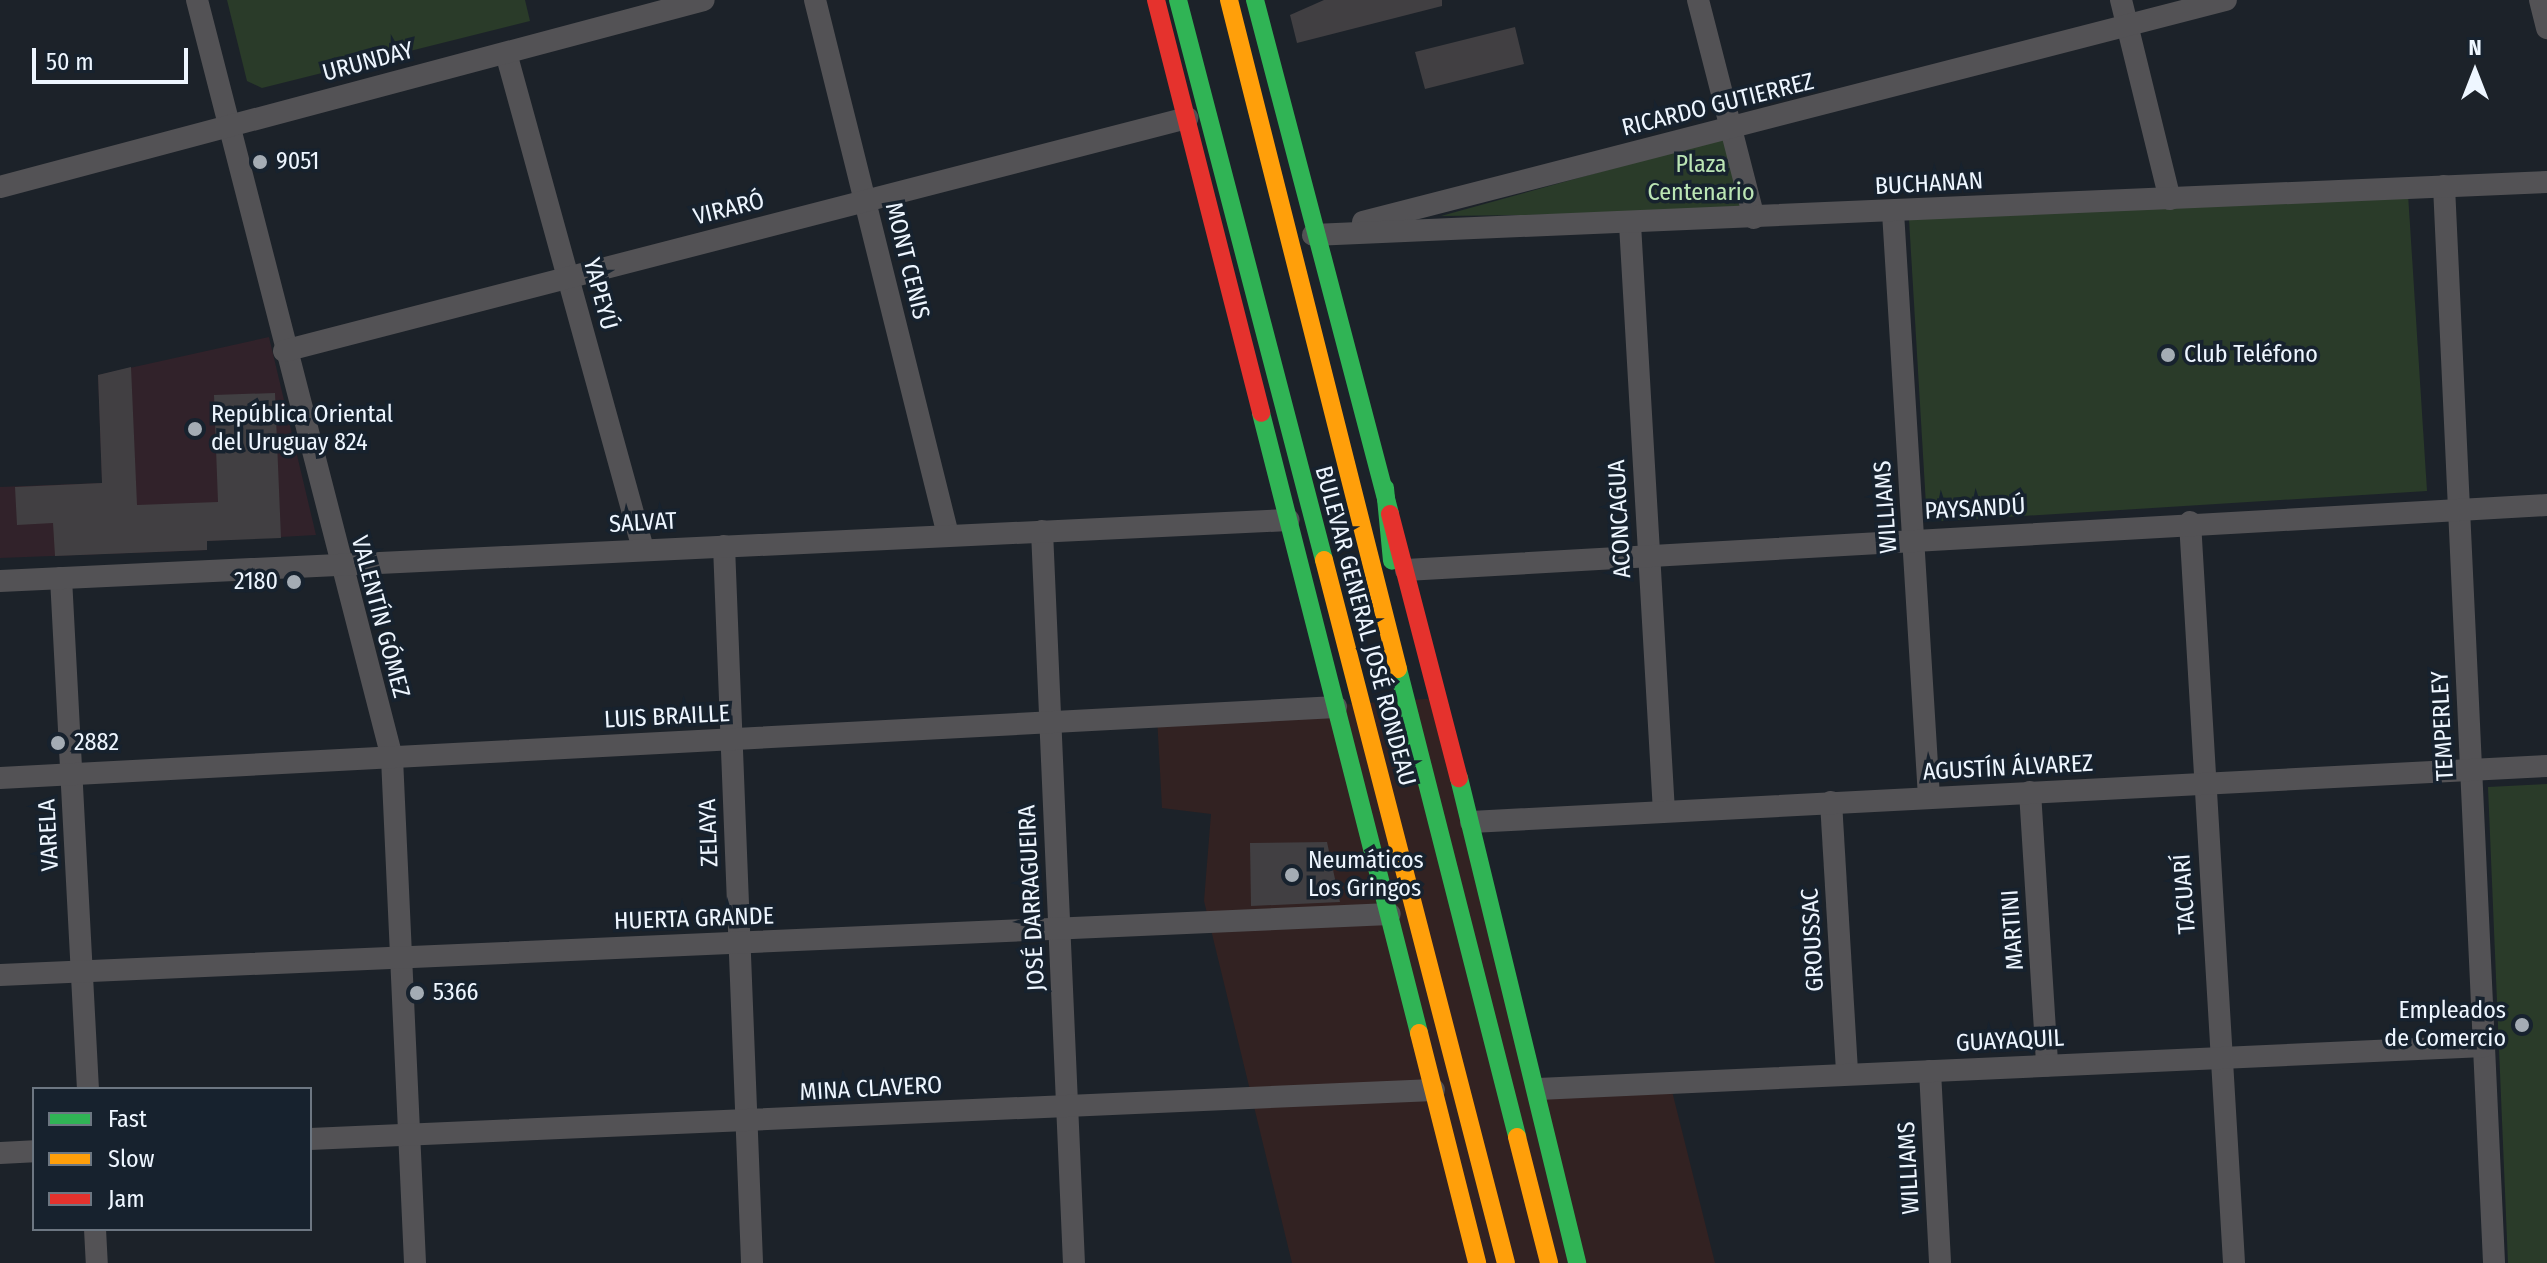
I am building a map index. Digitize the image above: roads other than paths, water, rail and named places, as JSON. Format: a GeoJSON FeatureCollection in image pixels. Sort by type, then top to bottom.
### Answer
{"type":"FeatureCollection","features":[{"type":"Feature","properties":{"kind":"main road","name":"BULEVAR GENERAL JOSÉ RONDEAU"},"geometry":{"type":"LineString","coordinates":[[1156,0],[1187,118],[1233,255],[1422,943],[1506,1263]]}},
{"type":"Feature","properties":{"kind":"main road","name":"BULEVAR GENERAL JOSÉ RONDEAU"},"geometry":{"type":"LineString","coordinates":[[1178,0],[1289,520],[1477,1263]]}},
{"type":"Feature","properties":{"kind":"main road","name":"BULEVAR GENERAL JOSÉ RONDEAU"},"geometry":{"type":"LineString","coordinates":[[1229,0],[1385,488],[1538,1089],[1577,1263]]}},
{"type":"Feature","properties":{"kind":"main road","name":"BULEVAR GENERAL JOSÉ RONDEAU"},"geometry":{"type":"LineString","coordinates":[[1255,0],[1303,237],[1403,678],[1549,1263]]}},
{"type":"Feature","properties":{"kind":"main road"},"geometry":{"type":"LineString","coordinates":[[1385,488],[1403,678]]}},
{"type":"Feature","properties":{"kind":"main road"},"geometry":{"type":"LineString","coordinates":[[1416,1017],[1422,943]]}},
{"type":"Feature","properties":{"kind":"street","name":"VALENTÍN GÓMEZ"},"geometry":{"type":"LineString","coordinates":[[197,0],[337,563],[392,758],[415,1263]]}},
{"type":"Feature","properties":{"kind":"street","name":"URUNDAY"},"geometry":{"type":"LineString","coordinates":[[0,187],[704,0]]}},
{"type":"Feature","properties":{"kind":"street","name":"MONT CENIS"},"geometry":{"type":"LineString","coordinates":[[815,0],[948,535]]}},
{"type":"Feature","properties":{"kind":"street"},"geometry":{"type":"LineString","coordinates":[[1698,0],[1754,218]]}},
{"type":"Feature","properties":{"kind":"street"},"geometry":{"type":"LineString","coordinates":[[2121,0],[2170,199]]}},
{"type":"Feature","properties":{"kind":"street","name":"RICARDO GUTIERREZ"},"geometry":{"type":"LineString","coordinates":[[1233,255],[1303,237],[1401,221],[1731,130],[2226,0]]}},
{"type":"Feature","properties":{"kind":"street"},"geometry":{"type":"LineString","coordinates":[[2540,0],[2547,28]]}},
{"type":"Feature","properties":{"kind":"street","name":"YAPEYÚ"},"geometry":{"type":"LineString","coordinates":[[506,53],[643,549]]}},
{"type":"Feature","properties":{"kind":"street","name":"VIRARÓ"},"geometry":{"type":"LineString","coordinates":[[284,351],[1187,118]]}},
{"type":"Feature","properties":{"kind":"street","name":"BUCHANAN"},"geometry":{"type":"LineString","coordinates":[[1401,221],[1630,224],[2547,182]]}},
{"type":"Feature","properties":{"kind":"street","name":"TEMPERLEY"},"geometry":{"type":"LineString","coordinates":[[2444,186],[2494,1263]]}},
{"type":"Feature","properties":{"kind":"street","name":"WILLIAMS"},"geometry":{"type":"LineString","coordinates":[[1893,212],[1929,798]]}},
{"type":"Feature","properties":{"kind":"street","name":"ACONCAGUA"},"geometry":{"type":"LineString","coordinates":[[1630,224],[1664,811]]}},
{"type":"Feature","properties":{"kind":"street","name":"PAYSANDÚ"},"geometry":{"type":"LineString","coordinates":[[1406,570],[2190,522],[2547,505]]}},
{"type":"Feature","properties":{"kind":"street","name":"SALVAT"},"geometry":{"type":"LineString","coordinates":[[0,581],[1289,520]]}},
{"type":"Feature","properties":{"kind":"street","name":"TACUARÍ"},"geometry":{"type":"LineString","coordinates":[[2190,522],[2234,1263]]}},
{"type":"Feature","properties":{"kind":"street","name":"JOSÉ DARRAGUEIRA"},"geometry":{"type":"LineString","coordinates":[[1042,531],[1074,1263]]}},
{"type":"Feature","properties":{"kind":"street","name":"ZELAYA"},"geometry":{"type":"LineString","coordinates":[[724,546],[752,1263]]}},
{"type":"Feature","properties":{"kind":"street","name":"VARELA"},"geometry":{"type":"LineString","coordinates":[[61,578],[88,1087]]}},
{"type":"Feature","properties":{"kind":"street","name":"LUIS BRAILLE"},"geometry":{"type":"LineString","coordinates":[[0,778],[1336,707]]}},
{"type":"Feature","properties":{"kind":"street","name":"AGUSTÍN ÁLVAREZ"},"geometry":{"type":"LineString","coordinates":[[1471,822],[2547,766]]}},
{"type":"Feature","properties":{"kind":"street","name":"MARTINI"},"geometry":{"type":"LineString","coordinates":[[2030,792],[2047,1065]]}},
{"type":"Feature","properties":{"kind":"street","name":"GROUSSAC"},"geometry":{"type":"LineString","coordinates":[[1831,802],[1847,1074]]}},
{"type":"Feature","properties":{"kind":"street","name":"HUERTA GRANDE"},"geometry":{"type":"LineString","coordinates":[[0,975],[1390,914]]}},
{"type":"Feature","properties":{"kind":"street","name":"GUAYAQUIL"},"geometry":{"type":"LineString","coordinates":[[1538,1089],[2484,1046]]}},
{"type":"Feature","properties":{"kind":"street","name":"WILLIAMS"},"geometry":{"type":"LineString","coordinates":[[1930,1071],[1940,1263]]}},
{"type":"Feature","properties":{"kind":"street","name":"MINA CLAVERO"},"geometry":{"type":"LineString","coordinates":[[312,1139],[1434,1090]]}},
{"type":"Feature","properties":{"kind":"street"},"geometry":{"type":"LineString","coordinates":[[0,1153],[32,1151]]}},
{"type":"Feature","properties":{"kind":"street"},"geometry":{"type":"LineString","coordinates":[[95,1231],[97,1263]]}},
{"type":"Feature","properties":{"kind":"place","name":"9051"},"geometry":{"type":"Point","coordinates":[260,162]}},
{"type":"Feature","properties":{"kind":"place","name":"Club Teléfono"},"geometry":{"type":"Point","coordinates":[2168,355]}},
{"type":"Feature","properties":{"kind":"place","name":"República Oriental del Uruguay 824"},"geometry":{"type":"Point","coordinates":[195,429]}},
{"type":"Feature","properties":{"kind":"place","name":"2180"},"geometry":{"type":"Point","coordinates":[294,582]}},
{"type":"Feature","properties":{"kind":"place","name":"2882"},"geometry":{"type":"Point","coordinates":[58,743]}},
{"type":"Feature","properties":{"kind":"place","name":"Neumáticos Los Gringos"},"geometry":{"type":"Point","coordinates":[1292,875]}},
{"type":"Feature","properties":{"kind":"place","name":"5366"},"geometry":{"type":"Point","coordinates":[417,993]}},
{"type":"Feature","properties":{"kind":"place","name":"Empleados de Comercio"},"geometry":{"type":"Point","coordinates":[2522,1025]}},
{"type":"Feature","properties":{"kind":"park label","name":"Plaza Centenario"},"geometry":{"type":"Point","coordinates":[1701,179]}}]}
